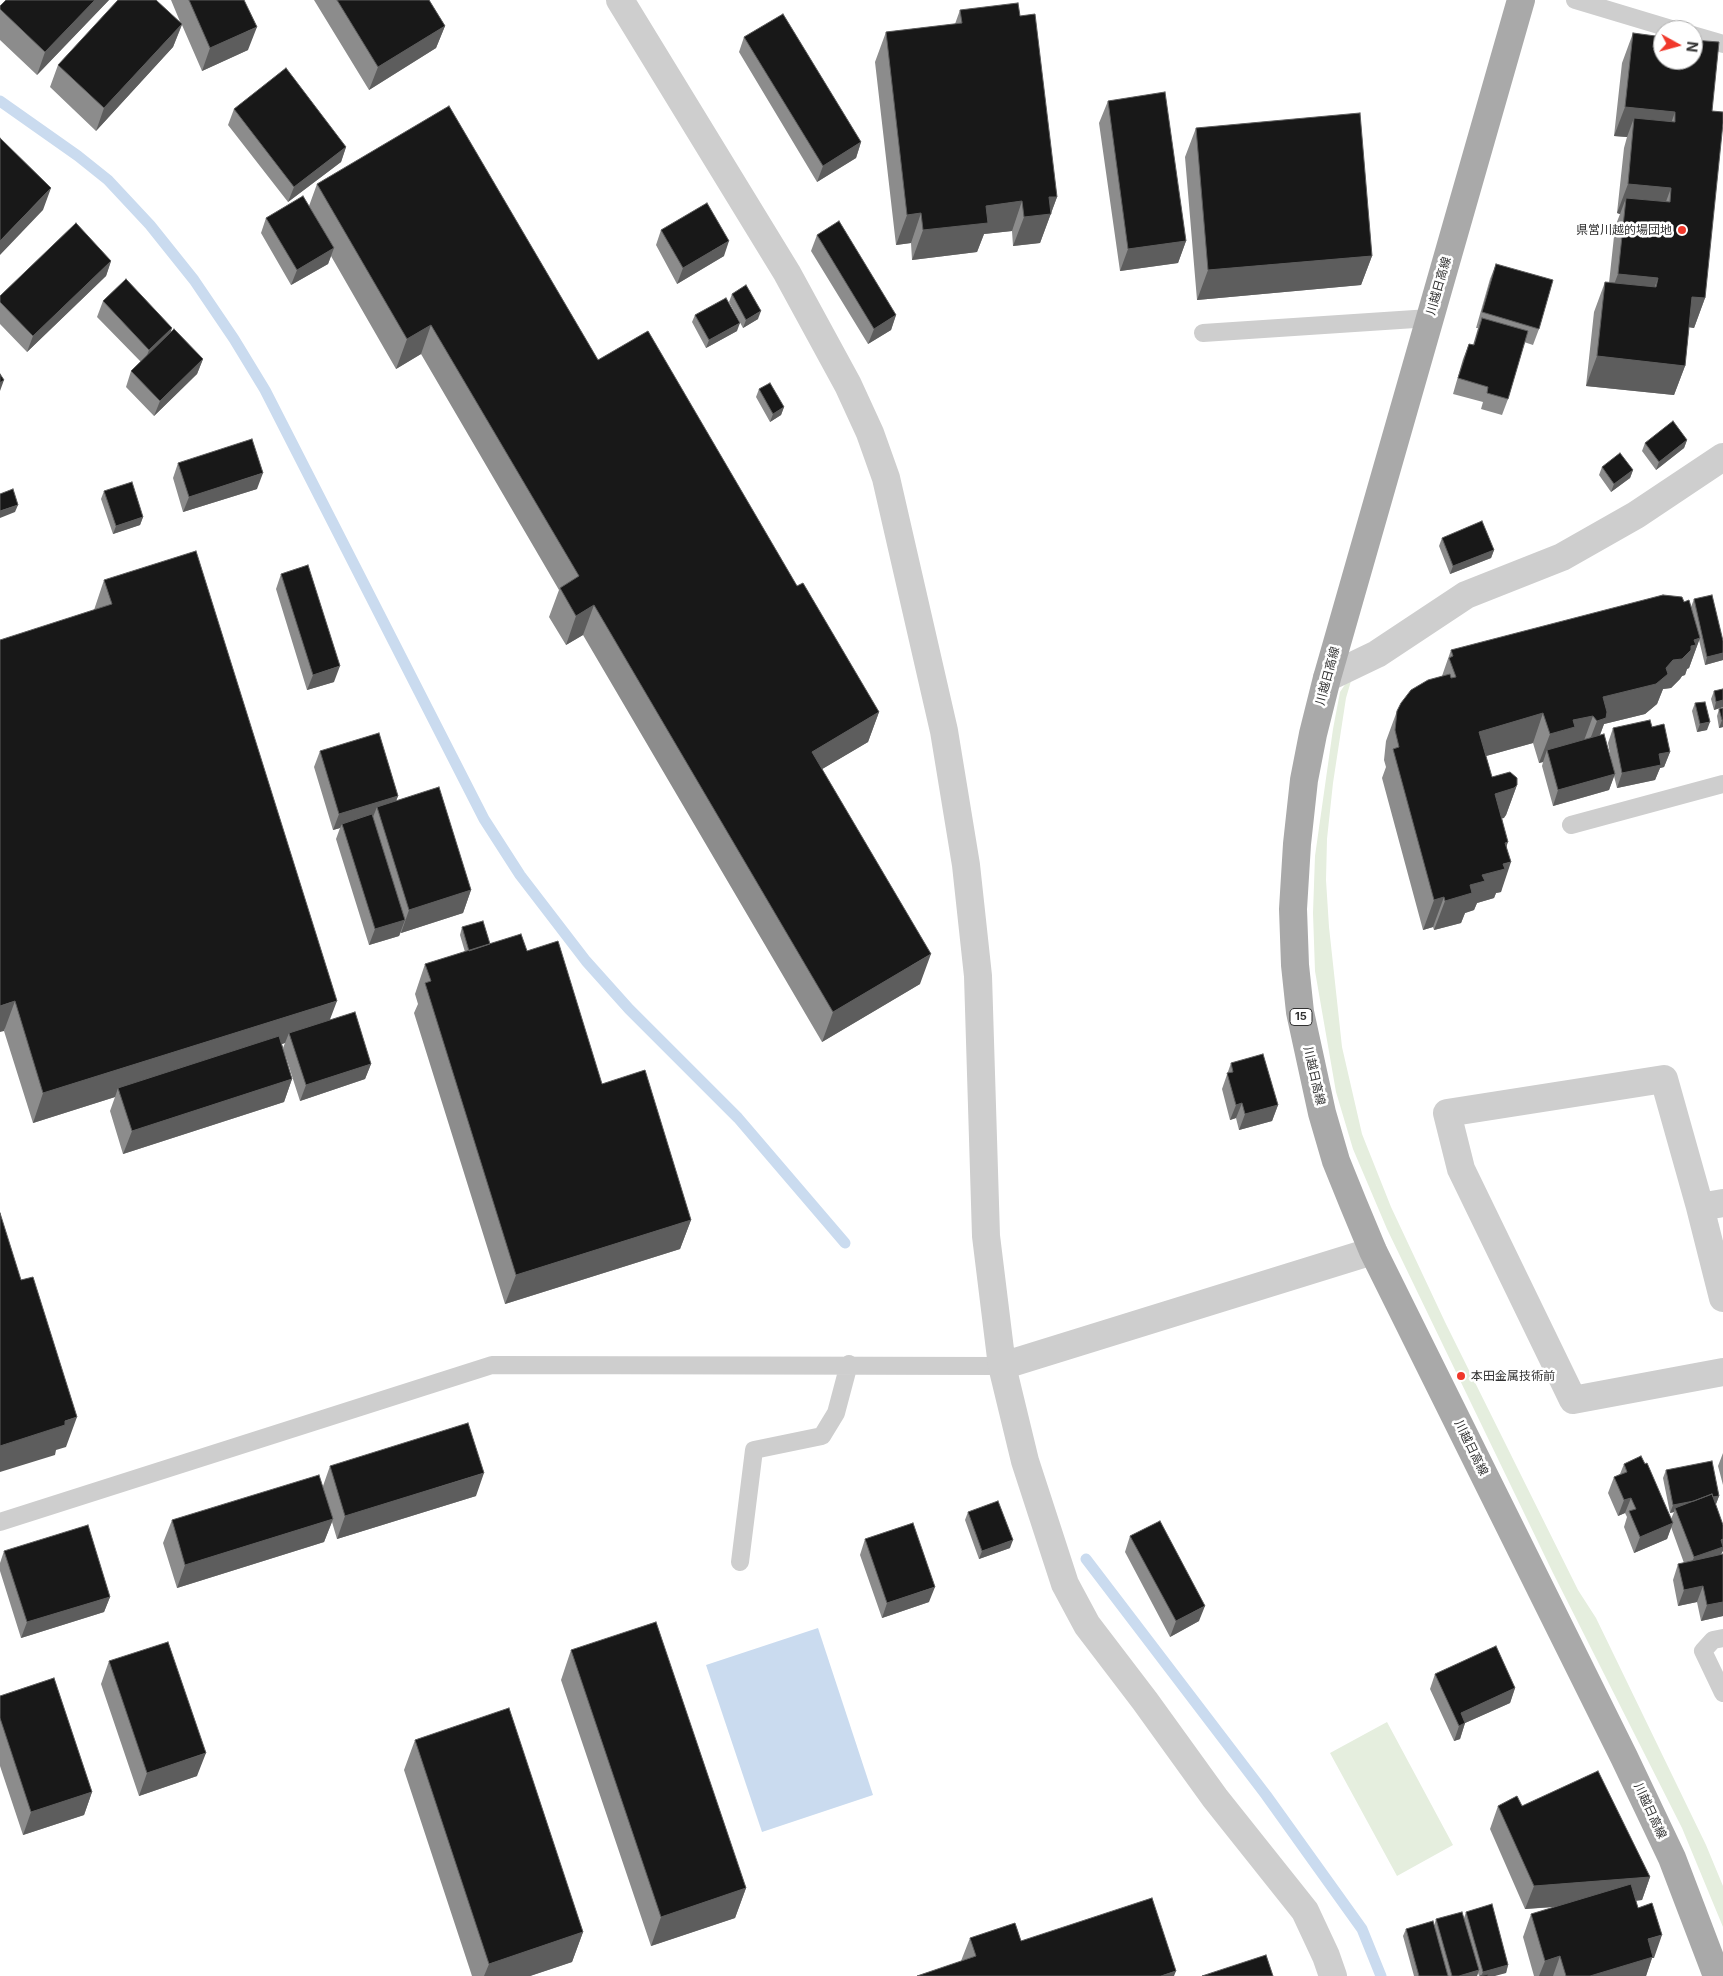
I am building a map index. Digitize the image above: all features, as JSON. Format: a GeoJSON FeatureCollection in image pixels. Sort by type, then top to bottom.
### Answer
{"type":"FeatureCollection","features":[{"type":"Feature","properties":{"kind":"main road","name":"川越日高線"},"geometry":{"type":"LineString","coordinates":[[1521,0],[1327,678],[1313,734],[1304,780],[1299,826],[1293,909],[1295,965],[1300,1012],[1322,1113],[1336,1161],[1373,1251],[1672,1858],[1716,1976]]}},
{"type":"Feature","properties":{"kind":"street"},"geometry":{"type":"LineString","coordinates":[[620,0],[787,273],[848,386],[870,433],[886,478],[944,731],[966,865],[978,976],[986,1236],[1002,1366],[1025,1461],[1065,1584],[1086,1625],[1145,1701],[1215,1798],[1305,1912],[1326,1956],[1333,1976]]}},
{"type":"Feature","properties":{"kind":"street"},"geometry":{"type":"LineString","coordinates":[[1327,678],[1377,654],[1466,595],[1562,557],[1636,515],[1723,457]]}},
{"type":"Feature","properties":{"kind":"street"},"geometry":{"type":"LineString","coordinates":[[1723,1298],[1712,1205],[1664,1079],[1447,1113],[1460,1169],[1573,1400],[1723,1372]]}},
{"type":"Feature","properties":{"kind":"street"},"geometry":{"type":"LineString","coordinates":[[1002,1366],[1373,1251]]}},
{"type":"Feature","properties":{"kind":"lane"},"geometry":{"type":"LineString","coordinates":[[1575,0],[1653,23]]}},
{"type":"Feature","properties":{"kind":"lane"},"geometry":{"type":"LineString","coordinates":[[1703,38],[1723,44]]}},
{"type":"Feature","properties":{"kind":"lane"},"geometry":{"type":"LineString","coordinates":[[1203,333],[1430,318]]}},
{"type":"Feature","properties":{"kind":"lane"},"geometry":{"type":"LineString","coordinates":[[1571,825],[1723,784]]}},
{"type":"Feature","properties":{"kind":"lane"},"geometry":{"type":"LineString","coordinates":[[740,1562],[754,1450],[822,1436],[836,1413],[849,1364]]}},
{"type":"Feature","properties":{"kind":"lane"},"geometry":{"type":"LineString","coordinates":[[0,1522],[492,1365],[849,1364],[1002,1366]]}},
{"type":"Feature","properties":{"kind":"lane"},"geometry":{"type":"LineString","coordinates":[[1723,1638],[1713,1640],[1703,1651],[1723,1693]]}},
{"type":"Feature","properties":{"kind":"green space"},"geometry":{"type":"Polygon","coordinates":[[[1351,681],[1346,698],[1333,783],[1327,839],[1326,880],[1342,1047],[1362,1134],[1391,1207],[1445,1322],[1578,1590],[1596,1618],[1706,1845],[1723,1886],[1723,1927],[1682,1828],[1553,1573],[1387,1229],[1353,1149],[1336,1092],[1315,971],[1313,913],[1315,856],[1333,729],[1340,692],[1346,683],[1351,681]]]}},
{"type":"Feature","properties":{"kind":"green space"},"geometry":{"type":"Polygon","coordinates":[[[1387,1722],[1453,1845],[1397,1876],[1330,1753],[1387,1722]]]}},
{"type":"Feature","properties":{"kind":"water"},"geometry":{"type":"Polygon","coordinates":[[[818,1628],[873,1795],[762,1832],[706,1665],[818,1628]]]}},
{"type":"Feature","properties":{"kind":"building"},"geometry":{"type":"Polygon","coordinates":[[[6,0],[95,0],[45,52],[0,9],[0,6],[6,0]]]}},
{"type":"Feature","properties":{"kind":"building"},"geometry":{"type":"Polygon","coordinates":[[[118,0],[156,0],[182,24],[104,108],[58,65],[118,0]]]}},
{"type":"Feature","properties":{"kind":"building"},"geometry":{"type":"Polygon","coordinates":[[[189,0],[244,0],[257,27],[210,48],[189,0]]]}},
{"type":"Feature","properties":{"kind":"building"},"geometry":{"type":"Polygon","coordinates":[[[337,0],[429,0],[445,26],[378,67],[337,0]]]}},
{"type":"Feature","properties":{"kind":"building"},"geometry":{"type":"Polygon","coordinates":[[[1018,3],[1020,16],[1035,14],[1057,197],[1049,197],[1051,214],[1024,217],[1022,201],[986,206],[988,223],[923,230],[921,213],[907,215],[886,32],[962,23],[960,10],[1018,3]]]}},
{"type":"Feature","properties":{"kind":"building"},"geometry":{"type":"Polygon","coordinates":[[[783,14],[861,142],[823,166],[744,37],[783,14]]]}},
{"type":"Feature","properties":{"kind":"building","name":"県営川越的場団地"},"geometry":{"type":"Polygon","coordinates":[[[1633,33],[1653,36],[1653,70],[1703,70],[1703,41],[1719,42],[1712,111],[1723,112],[1723,123],[1705,298],[1692,297],[1685,366],[1597,356],[1605,282],[1656,287],[1658,278],[1618,274],[1626,198],[1670,202],[1671,188],[1628,184],[1634,118],[1675,122],[1675,112],[1625,107],[1633,33]]]}},
{"type":"Feature","properties":{"kind":"building"},"geometry":{"type":"Polygon","coordinates":[[[286,68],[346,147],[294,187],[234,109],[286,68]]]}},
{"type":"Feature","properties":{"kind":"building"},"geometry":{"type":"Polygon","coordinates":[[[1165,92],[1186,241],[1128,249],[1108,101],[1165,92]]]}},
{"type":"Feature","properties":{"kind":"building"},"geometry":{"type":"Polygon","coordinates":[[[449,106],[598,360],[648,331],[797,586],[803,583],[879,712],[812,752],[931,954],[833,1012],[594,605],[576,616],[560,588],[579,576],[431,325],[407,339],[317,184],[449,106]]]}},
{"type":"Feature","properties":{"kind":"building"},"geometry":{"type":"Polygon","coordinates":[[[1360,113],[1372,256],[1208,270],[1196,128],[1360,113]]]}},
{"type":"Feature","properties":{"kind":"building"},"geometry":{"type":"Polygon","coordinates":[[[0,138],[51,188],[0,241],[0,138]]]}},
{"type":"Feature","properties":{"kind":"building"},"geometry":{"type":"Polygon","coordinates":[[[303,196],[334,248],[297,270],[266,218],[303,196]]]}},
{"type":"Feature","properties":{"kind":"building"},"geometry":{"type":"Polygon","coordinates":[[[707,203],[729,241],[683,268],[661,230],[707,203]]]}},
{"type":"Feature","properties":{"kind":"building"},"geometry":{"type":"Polygon","coordinates":[[[839,221],[896,315],[874,329],[817,235],[839,221]]]}},
{"type":"Feature","properties":{"kind":"building"},"geometry":{"type":"Polygon","coordinates":[[[76,223],[111,261],[33,336],[0,302],[0,296],[76,223]]]}},
{"type":"Feature","properties":{"kind":"building"},"geometry":{"type":"Polygon","coordinates":[[[1496,264],[1553,280],[1539,329],[1482,312],[1496,264]]]}},
{"type":"Feature","properties":{"kind":"building"},"geometry":{"type":"Polygon","coordinates":[[[126,279],[172,328],[149,350],[103,301],[126,279]]]}},
{"type":"Feature","properties":{"kind":"building"},"geometry":{"type":"Polygon","coordinates":[[[746,285],[761,311],[746,320],[732,294],[746,285]]]}},
{"type":"Feature","properties":{"kind":"building"},"geometry":{"type":"Polygon","coordinates":[[[726,298],[740,323],[709,340],[695,315],[726,298]]]}},
{"type":"Feature","properties":{"kind":"building"},"geometry":{"type":"Polygon","coordinates":[[[1482,318],[1528,331],[1508,399],[1487,393],[1488,387],[1458,378],[1469,344],[1474,345],[1482,318]]]}},
{"type":"Feature","properties":{"kind":"building"},"geometry":{"type":"Polygon","coordinates":[[[174,329],[203,359],[160,401],[131,371],[174,329]]]}},
{"type":"Feature","properties":{"kind":"building"},"geometry":{"type":"Polygon","coordinates":[[[0,374],[4,380],[0,383],[0,374]]]}},
{"type":"Feature","properties":{"kind":"building"},"geometry":{"type":"Polygon","coordinates":[[[770,383],[784,407],[773,414],[759,389],[770,383]]]}},
{"type":"Feature","properties":{"kind":"building"},"geometry":{"type":"Polygon","coordinates":[[[1673,421],[1687,440],[1659,462],[1645,443],[1673,421]]]}},
{"type":"Feature","properties":{"kind":"building"},"geometry":{"type":"Polygon","coordinates":[[[252,439],[263,473],[189,497],[178,463],[252,439]]]}},
{"type":"Feature","properties":{"kind":"building"},"geometry":{"type":"Polygon","coordinates":[[[1620,453],[1633,470],[1614,484],[1602,467],[1620,453]]]}},
{"type":"Feature","properties":{"kind":"building"},"geometry":{"type":"Polygon","coordinates":[[[132,482],[143,517],[116,526],[104,491],[132,482]]]}},
{"type":"Feature","properties":{"kind":"building"},"geometry":{"type":"Polygon","coordinates":[[[13,489],[18,505],[0,511],[0,494],[13,489]]]}},
{"type":"Feature","properties":{"kind":"building"},"geometry":{"type":"Polygon","coordinates":[[[1482,521],[1494,550],[1453,566],[1442,538],[1482,521]]]}},
{"type":"Feature","properties":{"kind":"building"},"geometry":{"type":"Polygon","coordinates":[[[196,551],[337,1001],[43,1093],[15,1001],[0,1006],[0,640],[112,604],[104,580],[196,551]]]}},
{"type":"Feature","properties":{"kind":"building"},"geometry":{"type":"Polygon","coordinates":[[[308,565],[340,666],[313,675],[281,574],[308,565]]]}},
{"type":"Feature","properties":{"kind":"building"},"geometry":{"type":"Polygon","coordinates":[[[1663,595],[1682,597],[1684,602],[1689,600],[1700,638],[1694,640],[1696,645],[1691,646],[1691,650],[1682,659],[1673,660],[1666,668],[1668,674],[1656,684],[1603,697],[1607,712],[1606,718],[1597,721],[1593,716],[1573,720],[1575,727],[1550,734],[1543,713],[1479,732],[1492,777],[1510,772],[1517,778],[1517,785],[1514,788],[1495,794],[1508,842],[1505,843],[1511,862],[1503,864],[1505,869],[1482,875],[1485,881],[1470,885],[1472,893],[1445,901],[1444,897],[1434,900],[1393,749],[1399,747],[1395,730],[1397,711],[1401,703],[1411,690],[1428,680],[1450,674],[1451,678],[1456,677],[1449,658],[1453,656],[1451,650],[1663,595]]]}},
{"type":"Feature","properties":{"kind":"building"},"geometry":{"type":"Polygon","coordinates":[[[1712,595],[1723,641],[1723,653],[1707,657],[1694,599],[1712,595]]]}},
{"type":"Feature","properties":{"kind":"building"},"geometry":{"type":"Polygon","coordinates":[[[1723,689],[1723,700],[1716,702],[1714,691],[1723,689]]]}},
{"type":"Feature","properties":{"kind":"building"},"geometry":{"type":"Polygon","coordinates":[[[1705,702],[1710,722],[1700,724],[1695,703],[1705,702]]]}},
{"type":"Feature","properties":{"kind":"building"},"geometry":{"type":"Polygon","coordinates":[[[1723,708],[1723,720],[1722,720],[1719,709],[1723,708]]]}},
{"type":"Feature","properties":{"kind":"building"},"geometry":{"type":"Polygon","coordinates":[[[1650,720],[1652,727],[1664,724],[1670,752],[1659,754],[1661,765],[1622,773],[1613,728],[1650,720]]]}},
{"type":"Feature","properties":{"kind":"building"},"geometry":{"type":"Polygon","coordinates":[[[379,733],[398,796],[339,814],[320,751],[379,733]]]}},
{"type":"Feature","properties":{"kind":"building"},"geometry":{"type":"Polygon","coordinates":[[[1604,734],[1615,774],[1558,790],[1547,750],[1604,734]]]}},
{"type":"Feature","properties":{"kind":"building"},"geometry":{"type":"Polygon","coordinates":[[[439,787],[471,890],[409,910],[377,807],[439,787]]]}},
{"type":"Feature","properties":{"kind":"building"},"geometry":{"type":"Polygon","coordinates":[[[372,814],[405,920],[375,929],[342,824],[372,814]]]}},
{"type":"Feature","properties":{"kind":"building"},"geometry":{"type":"Polygon","coordinates":[[[483,921],[490,944],[469,951],[462,927],[483,921]]]}},
{"type":"Feature","properties":{"kind":"building"},"geometry":{"type":"Polygon","coordinates":[[[521,934],[527,951],[558,941],[602,1084],[645,1070],[691,1220],[516,1275],[425,983],[431,981],[425,964],[521,934]]]}},
{"type":"Feature","properties":{"kind":"building"},"geometry":{"type":"Polygon","coordinates":[[[355,1012],[371,1064],[306,1085],[289,1033],[355,1012]]]}},
{"type":"Feature","properties":{"kind":"building"},"geometry":{"type":"Polygon","coordinates":[[[279,1036],[292,1079],[132,1131],[118,1088],[279,1036]]]}},
{"type":"Feature","properties":{"kind":"building"},"geometry":{"type":"Polygon","coordinates":[[[1263,1054],[1278,1105],[1245,1114],[1242,1103],[1236,1105],[1227,1073],[1233,1072],[1231,1063],[1263,1054]]]}},
{"type":"Feature","properties":{"kind":"building"},"geometry":{"type":"Polygon","coordinates":[[[0,1213],[21,1280],[33,1277],[77,1417],[65,1421],[65,1425],[0,1446],[0,1213]]]}},
{"type":"Feature","properties":{"kind":"building"},"geometry":{"type":"Polygon","coordinates":[[[468,1423],[484,1473],[345,1516],[330,1466],[468,1423]]]}},
{"type":"Feature","properties":{"kind":"building"},"geometry":{"type":"Polygon","coordinates":[[[1641,1456],[1645,1464],[1647,1463],[1673,1523],[1640,1537],[1629,1511],[1636,1509],[1631,1498],[1624,1500],[1614,1477],[1627,1472],[1624,1464],[1641,1456]]]}},
{"type":"Feature","properties":{"kind":"building"},"geometry":{"type":"Polygon","coordinates":[[[1712,1461],[1719,1496],[1713,1497],[1712,1494],[1694,1501],[1673,1505],[1666,1470],[1712,1461]]]}},
{"type":"Feature","properties":{"kind":"building"},"geometry":{"type":"Polygon","coordinates":[[[319,1475],[333,1519],[185,1565],[172,1520],[319,1475]]]}},
{"type":"Feature","properties":{"kind":"building"},"geometry":{"type":"Polygon","coordinates":[[[1712,1494],[1723,1525],[1723,1539],[1721,1540],[1723,1547],[1694,1557],[1675,1508],[1712,1494]]]}},
{"type":"Feature","properties":{"kind":"building"},"geometry":{"type":"Polygon","coordinates":[[[998,1501],[1013,1540],[982,1551],[968,1512],[998,1501]]]}},
{"type":"Feature","properties":{"kind":"building"},"geometry":{"type":"Polygon","coordinates":[[[1160,1521],[1205,1606],[1176,1621],[1130,1536],[1160,1521]]]}},
{"type":"Feature","properties":{"kind":"building"},"geometry":{"type":"Polygon","coordinates":[[[913,1523],[935,1587],[887,1603],[865,1539],[913,1523]]]}},
{"type":"Feature","properties":{"kind":"building"},"geometry":{"type":"Polygon","coordinates":[[[88,1525],[110,1597],[27,1622],[4,1551],[88,1525]]]}},
{"type":"Feature","properties":{"kind":"building"},"geometry":{"type":"Polygon","coordinates":[[[1723,1554],[1723,1602],[1707,1605],[1703,1586],[1684,1590],[1678,1564],[1723,1554]]]}},
{"type":"Feature","properties":{"kind":"building"},"geometry":{"type":"Polygon","coordinates":[[[656,1622],[746,1888],[661,1917],[571,1650],[656,1622]]]}},
{"type":"Feature","properties":{"kind":"building"},"geometry":{"type":"Polygon","coordinates":[[[168,1642],[206,1753],[147,1773],[109,1661],[168,1642]]]}},
{"type":"Feature","properties":{"kind":"building"},"geometry":{"type":"Polygon","coordinates":[[[1496,1646],[1515,1688],[1461,1713],[1465,1723],[1459,1726],[1435,1674],[1496,1646]]]}},
{"type":"Feature","properties":{"kind":"building"},"geometry":{"type":"Polygon","coordinates":[[[54,1678],[92,1792],[31,1812],[0,1718],[0,1696],[54,1678]]]}},
{"type":"Feature","properties":{"kind":"building"},"geometry":{"type":"Polygon","coordinates":[[[509,1708],[583,1932],[489,1964],[415,1740],[509,1708]]]}},
{"type":"Feature","properties":{"kind":"building"},"geometry":{"type":"Polygon","coordinates":[[[1598,1771],[1650,1877],[1534,1886],[1498,1806],[1517,1796],[1522,1806],[1598,1771]]]}},
{"type":"Feature","properties":{"kind":"building"},"geometry":{"type":"Polygon","coordinates":[[[1631,1884],[1638,1908],[1652,1903],[1662,1935],[1648,1939],[1653,1957],[1590,1976],[1566,1976],[1560,1956],[1545,1961],[1531,1914],[1631,1884]]]}},
{"type":"Feature","properties":{"kind":"building"},"geometry":{"type":"Polygon","coordinates":[[[1152,1898],[1176,1971],[1161,1976],[917,1976],[976,1956],[970,1938],[1015,1923],[1021,1941],[1152,1898]]]}},
{"type":"Feature","properties":{"kind":"building"},"geometry":{"type":"Polygon","coordinates":[[[1492,1904],[1508,1965],[1483,1972],[1466,1912],[1492,1904]]]}},
{"type":"Feature","properties":{"kind":"building"},"geometry":{"type":"Polygon","coordinates":[[[1462,1912],[1479,1970],[1459,1976],[1452,1976],[1436,1919],[1462,1912]]]}},
{"type":"Feature","properties":{"kind":"building"},"geometry":{"type":"Polygon","coordinates":[[[1433,1921],[1448,1976],[1419,1976],[1406,1929],[1433,1921]]]}},
{"type":"Feature","properties":{"kind":"building"},"geometry":{"type":"Polygon","coordinates":[[[1266,1955],[1273,1976],[1202,1976],[1266,1955]]]}},
{"type":"Feature","properties":{"kind":"waterway"},"geometry":{"type":"LineString","coordinates":[[0,101],[78,156],[108,180],[150,225],[194,280],[234,339],[265,390],[484,819],[520,875],[586,961],[629,1009],[738,1118],[845,1243]]}},
{"type":"Feature","properties":{"kind":"waterway"},"geometry":{"type":"LineString","coordinates":[[1086,1559],[1266,1795],[1362,1929],[1381,1976]]}},
{"type":"Feature","properties":{"kind":"place","name":"県営川越的場団地"},"geometry":{"type":"Point","coordinates":[1682,230]}},
{"type":"Feature","properties":{"kind":"place","name":"本田金属技術前"},"geometry":{"type":"Point","coordinates":[1461,1376]}}]}
